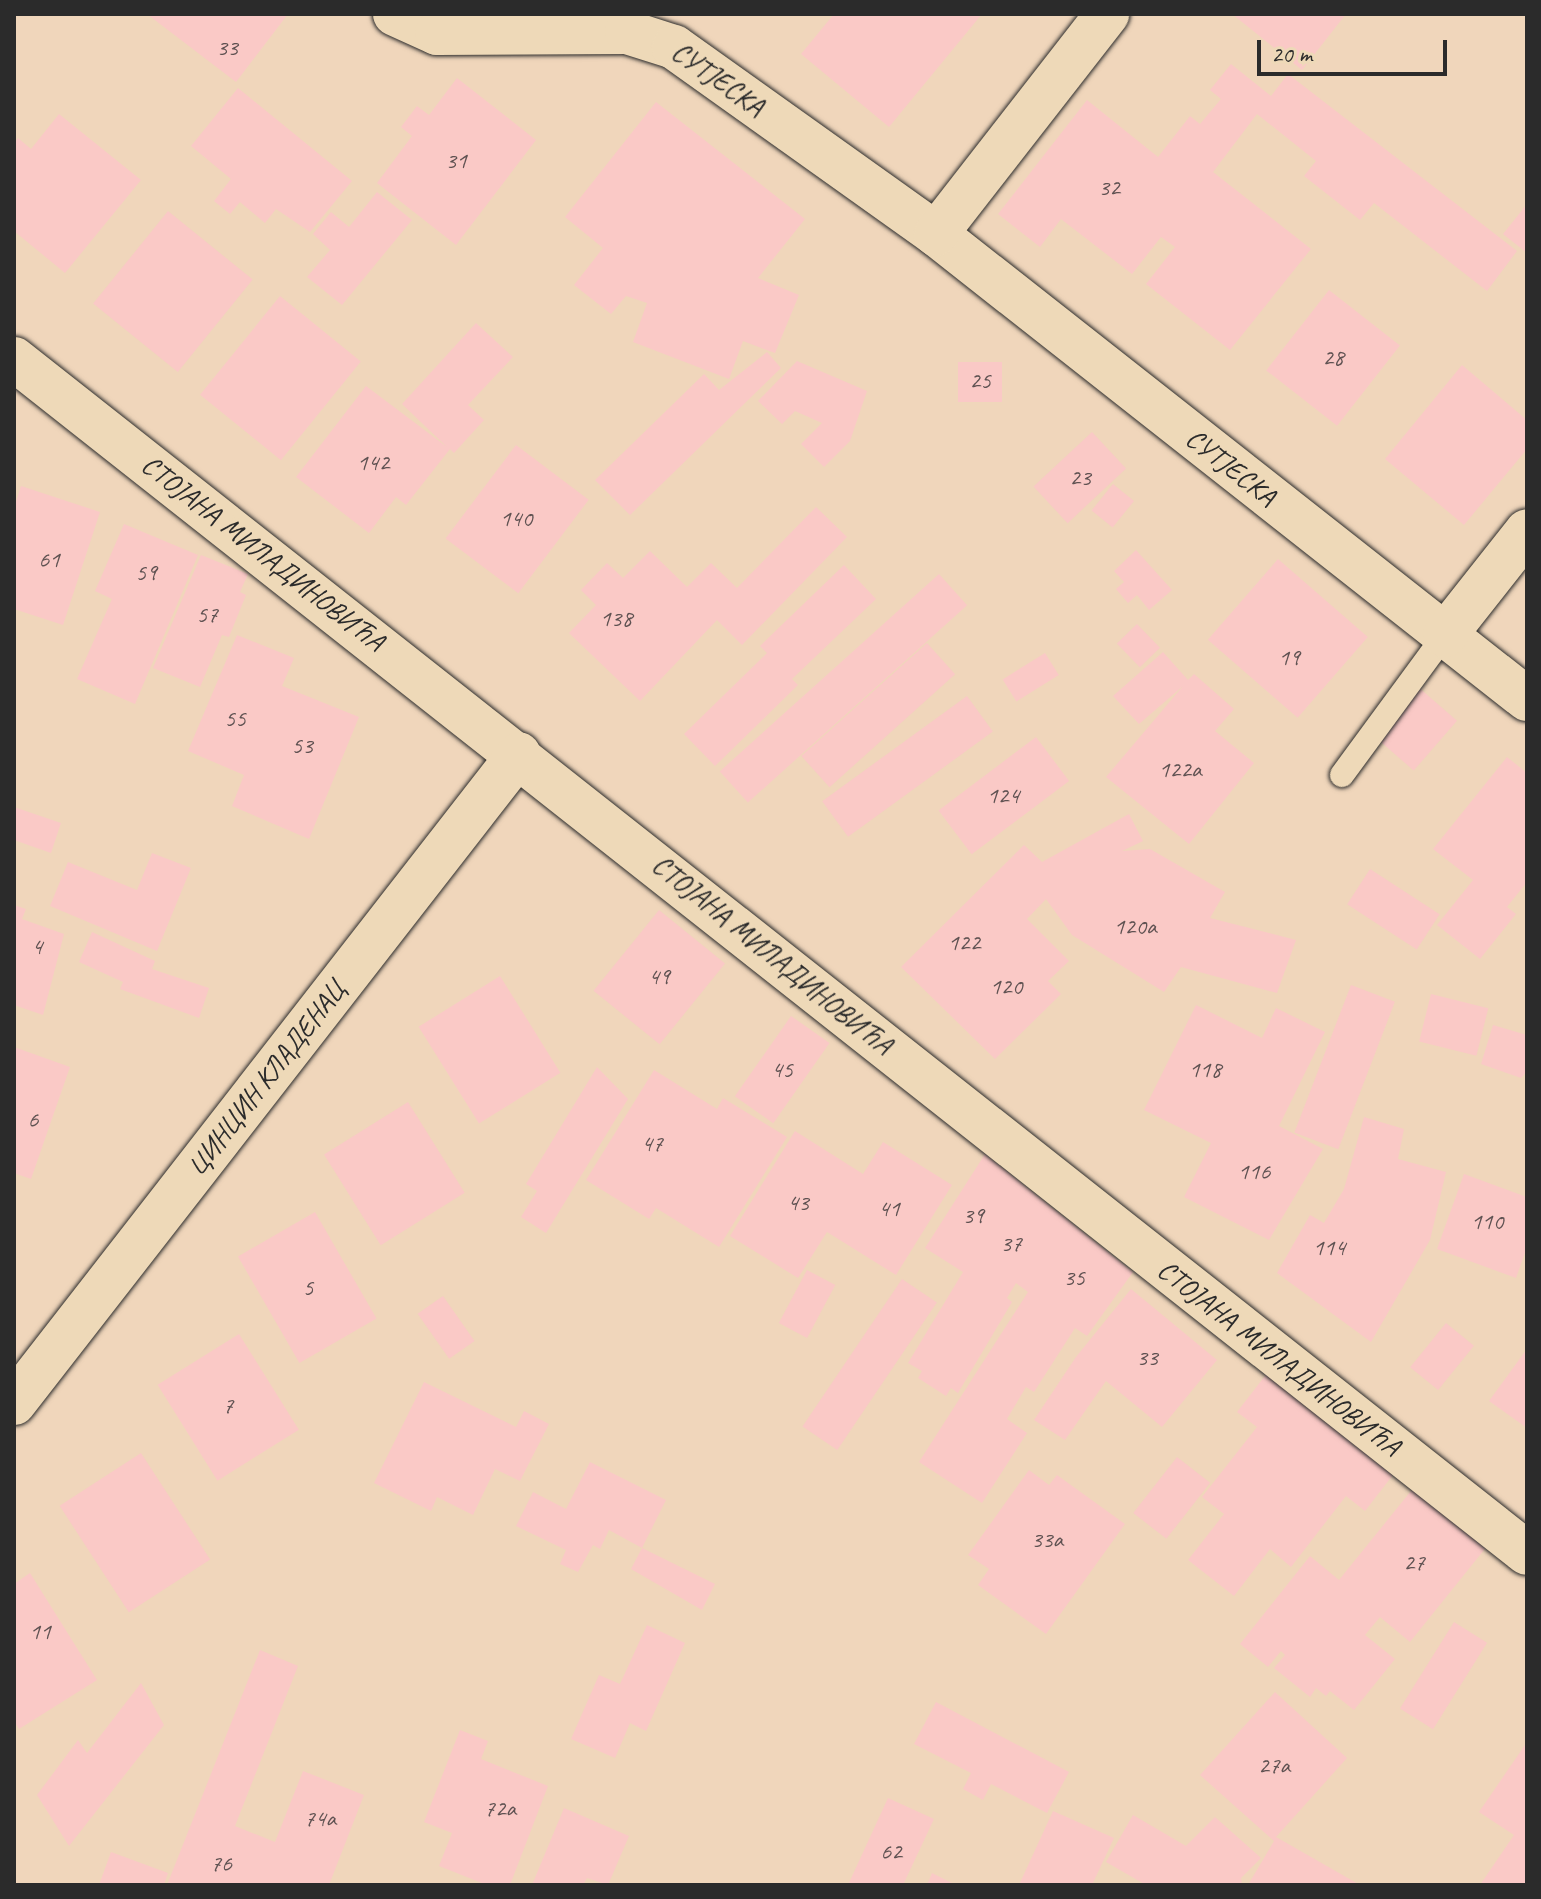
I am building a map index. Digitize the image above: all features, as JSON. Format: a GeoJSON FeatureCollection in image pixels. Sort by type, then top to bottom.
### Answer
{"type":"FeatureCollection","features":[{"type":"Feature","properties":{"kind":"street","name":"СУТЈЕСКА"},"geometry":{"type":"LineString","coordinates":[[395,14],[437,33],[560,23],[627,32],[674,47],[936,234],[1527,699]]}},
{"type":"Feature","properties":{"kind":"street"},"geometry":{"type":"LineString","coordinates":[[936,234],[1107,14]]}},
{"type":"Feature","properties":{"kind":"street","name":"СТОЈАНА МИЛАДИНОВИЋА"},"geometry":{"type":"LineString","coordinates":[[14,359],[519,754],[1527,1553]]}},
{"type":"Feature","properties":{"kind":"street"},"geometry":{"type":"LineString","coordinates":[[1445,635],[1527,531]]}},
{"type":"Feature","properties":{"kind":"street","name":"ЦИНЦИН КЛАДЕНАЦ"},"geometry":{"type":"LineString","coordinates":[[14,1403],[519,754]]}},
{"type":"Feature","properties":{"kind":"lane"},"geometry":{"type":"LineString","coordinates":[[1342,775],[1445,635]]}},
{"type":"Feature","properties":{"kind":"building"},"geometry":{"type":"Polygon","coordinates":[[[147,14],[288,14],[236,82],[147,14]]]}},
{"type":"Feature","properties":{"kind":"building"},"geometry":{"type":"Polygon","coordinates":[[[834,14],[982,14],[889,127],[801,54],[834,14]]]}},
{"type":"Feature","properties":{"kind":"building"},"geometry":{"type":"Polygon","coordinates":[[[1232,14],[1346,14],[1302,70],[1232,14]]]}},
{"type":"Feature","properties":{"kind":"building"},"geometry":{"type":"Polygon","coordinates":[[[1231,64],[1271,96],[1288,74],[1517,251],[1487,291],[1374,203],[1360,220],[1304,176],[1316,161],[1257,114],[1213,172],[1311,249],[1230,350],[1146,284],[1175,247],[1161,237],[1132,274],[1061,219],[1040,247],[998,214],[1087,100],[1158,157],[1190,116],[1200,124],[1221,99],[1210,90],[1231,64]]]}},
{"type":"Feature","properties":{"kind":"building"},"geometry":{"type":"Polygon","coordinates":[[[457,78],[536,140],[456,245],[377,183],[412,136],[401,127],[417,106],[429,115],[457,78]]]}},
{"type":"Feature","properties":{"kind":"building"},"geometry":{"type":"Polygon","coordinates":[[[238,88],[352,181],[310,232],[276,209],[265,223],[240,202],[230,214],[214,201],[231,179],[191,146],[238,88]]]}},
{"type":"Feature","properties":{"kind":"building"},"geometry":{"type":"Polygon","coordinates":[[[656,102],[805,219],[758,278],[799,295],[775,353],[743,341],[729,379],[633,342],[647,303],[626,296],[611,314],[574,285],[603,248],[565,217],[656,102]]]}},
{"type":"Feature","properties":{"kind":"building"},"geometry":{"type":"Polygon","coordinates":[[[59,114],[141,180],[65,273],[14,231],[14,144],[18,138],[31,149],[59,114]]]}},
{"type":"Feature","properties":{"kind":"building"},"geometry":{"type":"Polygon","coordinates":[[[377,192],[412,220],[342,305],[307,277],[330,250],[313,234],[331,212],[349,227],[377,192]]]}},
{"type":"Feature","properties":{"kind":"building"},"geometry":{"type":"Polygon","coordinates":[[[1527,204],[1527,253],[1503,234],[1527,204]]]}},
{"type":"Feature","properties":{"kind":"building"},"geometry":{"type":"Polygon","coordinates":[[[168,211],[253,280],[178,372],[93,303],[168,211]]]}},
{"type":"Feature","properties":{"kind":"building"},"geometry":{"type":"Polygon","coordinates":[[[1329,290],[1400,345],[1337,426],[1266,370],[1329,290]]]}},
{"type":"Feature","properties":{"kind":"building"},"geometry":{"type":"Polygon","coordinates":[[[280,296],[361,361],[281,460],[200,395],[280,296]]]}},
{"type":"Feature","properties":{"kind":"building"},"geometry":{"type":"Polygon","coordinates":[[[476,323],[513,357],[468,405],[484,420],[454,453],[450,449],[406,505],[396,497],[369,533],[296,477],[366,386],[447,447],[402,404],[476,323]]]}},
{"type":"Feature","properties":{"kind":"building"},"geometry":{"type":"Polygon","coordinates":[[[767,352],[781,368],[630,515],[595,480],[704,374],[719,390],[767,352]]]}},
{"type":"Feature","properties":{"kind":"building"},"geometry":{"type":"Polygon","coordinates":[[[797,361],[867,391],[850,441],[824,467],[801,444],[822,423],[795,411],[782,424],[758,401],[797,361]]]}},
{"type":"Feature","properties":{"kind":"building"},"geometry":{"type":"Polygon","coordinates":[[[958,362],[1002,362],[1002,402],[958,402],[958,362]]]}},
{"type":"Feature","properties":{"kind":"building"},"geometry":{"type":"Polygon","coordinates":[[[1462,365],[1527,420],[1527,449],[1464,525],[1385,459],[1462,365]]]}},
{"type":"Feature","properties":{"kind":"building"},"geometry":{"type":"Polygon","coordinates":[[[1092,432],[1126,469],[1068,523],[1033,487],[1092,432]]]}},
{"type":"Feature","properties":{"kind":"building"},"geometry":{"type":"Polygon","coordinates":[[[516,445],[589,500],[518,593],[446,538],[516,445]]]}},
{"type":"Feature","properties":{"kind":"building"},"geometry":{"type":"Polygon","coordinates":[[[1113,484],[1134,501],[1113,527],[1092,510],[1113,484]]]}},
{"type":"Feature","properties":{"kind":"building"},"geometry":{"type":"Polygon","coordinates":[[[21,486],[100,512],[63,625],[14,609],[14,508],[21,486]]]}},
{"type":"Feature","properties":{"kind":"building"},"geometry":{"type":"Polygon","coordinates":[[[816,507],[847,537],[742,645],[717,620],[640,701],[569,633],[596,605],[581,590],[607,563],[623,578],[650,551],[687,587],[711,563],[737,588],[816,507]]]}},
{"type":"Feature","properties":{"kind":"building"},"geometry":{"type":"Polygon","coordinates":[[[124,524],[198,555],[135,704],[77,679],[112,599],[95,591],[124,524]]]}},
{"type":"Feature","properties":{"kind":"building"},"geometry":{"type":"Polygon","coordinates":[[[1136,550],[1172,590],[1149,610],[1137,595],[1128,603],[1116,589],[1124,582],[1114,571],[1136,550]]]}},
{"type":"Feature","properties":{"kind":"building"},"geometry":{"type":"Polygon","coordinates":[[[201,555],[248,574],[240,592],[246,595],[229,637],[222,635],[200,687],[153,668],[201,555]]]}},
{"type":"Feature","properties":{"kind":"building"},"geometry":{"type":"Polygon","coordinates":[[[1278,559],[1368,637],[1298,718],[1208,640],[1278,559]]]}},
{"type":"Feature","properties":{"kind":"building"},"geometry":{"type":"Polygon","coordinates":[[[844,565],[876,599],[792,679],[798,685],[715,766],[684,734],[767,653],[760,646],[844,565]]]}},
{"type":"Feature","properties":{"kind":"building"},"geometry":{"type":"Polygon","coordinates":[[[939,574],[967,605],[748,803],[720,771],[939,574]]]}},
{"type":"Feature","properties":{"kind":"building"},"geometry":{"type":"Polygon","coordinates":[[[1137,624],[1160,648],[1140,667],[1117,643],[1137,624]]]}},
{"type":"Feature","properties":{"kind":"building"},"geometry":{"type":"Polygon","coordinates":[[[237,635],[294,658],[282,686],[359,717],[309,839],[232,806],[244,775],[188,751],[237,635]]]}},
{"type":"Feature","properties":{"kind":"building"},"geometry":{"type":"Polygon","coordinates":[[[927,643],[955,674],[830,787],[801,756],[927,643]]]}},
{"type":"Feature","properties":{"kind":"building"},"geometry":{"type":"Polygon","coordinates":[[[1163,652],[1188,680],[1194,674],[1234,709],[1215,731],[1254,763],[1189,844],[1106,777],[1183,686],[1139,724],[1113,696],[1163,652]]]}},
{"type":"Feature","properties":{"kind":"building"},"geometry":{"type":"Polygon","coordinates":[[[1045,653],[1059,675],[1016,702],[1003,679],[1045,653]]]}},
{"type":"Feature","properties":{"kind":"building"},"geometry":{"type":"Polygon","coordinates":[[[1417,686],[1457,721],[1414,771],[1374,736],[1417,686]]]}},
{"type":"Feature","properties":{"kind":"building"},"geometry":{"type":"Polygon","coordinates":[[[967,696],[993,732],[848,837],[822,801],[967,696]]]}},
{"type":"Feature","properties":{"kind":"building"},"geometry":{"type":"Polygon","coordinates":[[[1036,737],[1069,781],[972,854],[939,810],[1036,737]]]}},
{"type":"Feature","properties":{"kind":"building"},"geometry":{"type":"Polygon","coordinates":[[[1507,757],[1527,773],[1527,882],[1507,907],[1516,914],[1480,959],[1437,925],[1473,880],[1433,849],[1507,757]]]}},
{"type":"Feature","properties":{"kind":"building"},"geometry":{"type":"Polygon","coordinates":[[[14,807],[61,823],[51,853],[14,840],[14,807]]]}},
{"type":"Feature","properties":{"kind":"building"},"geometry":{"type":"Polygon","coordinates":[[[1129,814],[1143,841],[1122,851],[1150,849],[1225,892],[1210,918],[1296,940],[1277,993],[1181,967],[1164,992],[1072,935],[1046,899],[1027,919],[1069,961],[1048,981],[1061,994],[995,1059],[901,967],[1024,845],[1042,862],[1129,814]]]}},
{"type":"Feature","properties":{"kind":"building"},"geometry":{"type":"Polygon","coordinates":[[[152,853],[191,868],[157,951],[50,906],[68,862],[137,890],[152,853]]]}},
{"type":"Feature","properties":{"kind":"building"},"geometry":{"type":"Polygon","coordinates":[[[1370,869],[1440,914],[1417,949],[1347,904],[1370,869]]]}},
{"type":"Feature","properties":{"kind":"building"},"geometry":{"type":"Polygon","coordinates":[[[14,905],[26,909],[22,919],[64,934],[43,1015],[14,1005],[14,905]]]}},
{"type":"Feature","properties":{"kind":"building"},"geometry":{"type":"Polygon","coordinates":[[[659,910],[725,963],[660,1044],[594,991],[659,910]]]}},
{"type":"Feature","properties":{"kind":"building"},"geometry":{"type":"Polygon","coordinates":[[[92,932],[155,961],[152,969],[209,988],[199,1018],[120,989],[123,982],[79,962],[92,932]]]}},
{"type":"Feature","properties":{"kind":"building"},"geometry":{"type":"Polygon","coordinates":[[[500,976],[560,1073],[479,1124],[419,1027],[500,976]]]}},
{"type":"Feature","properties":{"kind":"building"},"geometry":{"type":"Polygon","coordinates":[[[1351,985],[1395,1002],[1338,1149],[1294,1133],[1351,985]]]}},
{"type":"Feature","properties":{"kind":"building"},"geometry":{"type":"Polygon","coordinates":[[[1431,994],[1488,1008],[1476,1056],[1419,1042],[1431,994]]]}},
{"type":"Feature","properties":{"kind":"building"},"geometry":{"type":"Polygon","coordinates":[[[1196,1005],[1262,1038],[1276,1008],[1325,1032],[1279,1126],[1323,1149],[1269,1240],[1184,1197],[1211,1143],[1144,1110],[1196,1005]]]}},
{"type":"Feature","properties":{"kind":"building"},"geometry":{"type":"Polygon","coordinates":[[[791,1016],[830,1043],[773,1123],[735,1096],[791,1016]]]}},
{"type":"Feature","properties":{"kind":"building"},"geometry":{"type":"Polygon","coordinates":[[[1493,1025],[1527,1035],[1527,1071],[1521,1078],[1481,1064],[1493,1025]]]}},
{"type":"Feature","properties":{"kind":"building"},"geometry":{"type":"Polygon","coordinates":[[[14,1047],[70,1067],[31,1179],[14,1173],[14,1047]]]}},
{"type":"Feature","properties":{"kind":"building"},"geometry":{"type":"Polygon","coordinates":[[[597,1067],[628,1099],[546,1233],[521,1217],[537,1191],[526,1184],[597,1067]]]}},
{"type":"Feature","properties":{"kind":"building"},"geometry":{"type":"Polygon","coordinates":[[[654,1070],[717,1109],[723,1098],[787,1137],[719,1247],[656,1208],[649,1219],[586,1180],[654,1070]]]}},
{"type":"Feature","properties":{"kind":"building"},"geometry":{"type":"Polygon","coordinates":[[[408,1102],[465,1193],[381,1245],[324,1154],[408,1102]]]}},
{"type":"Feature","properties":{"kind":"building"},"geometry":{"type":"Polygon","coordinates":[[[1364,1117],[1404,1129],[1398,1159],[1446,1172],[1430,1240],[1371,1342],[1277,1273],[1310,1215],[1324,1223],[1344,1189],[1364,1117]]]}},
{"type":"Feature","properties":{"kind":"building"},"geometry":{"type":"Polygon","coordinates":[[[795,1131],[863,1174],[883,1142],[952,1185],[896,1275],[827,1232],[798,1278],[730,1236],[795,1131]]]}},
{"type":"Feature","properties":{"kind":"building"},"geometry":{"type":"Polygon","coordinates":[[[985,1154],[1133,1272],[1087,1336],[1075,1328],[1034,1392],[1026,1387],[1007,1419],[1027,1433],[982,1503],[919,1462],[1028,1292],[1016,1283],[1007,1298],[1012,1302],[958,1393],[951,1388],[946,1396],[918,1378],[922,1371],[908,1363],[963,1272],[925,1248],[985,1154]]]}},
{"type":"Feature","properties":{"kind":"building"},"geometry":{"type":"Polygon","coordinates":[[[1464,1174],[1527,1197],[1527,1247],[1516,1278],[1437,1249],[1464,1174]]]}},
{"type":"Feature","properties":{"kind":"building"},"geometry":{"type":"Polygon","coordinates":[[[315,1212],[376,1319],[299,1363],[238,1256],[315,1212]]]}},
{"type":"Feature","properties":{"kind":"building"},"geometry":{"type":"Polygon","coordinates":[[[807,1270],[835,1285],[807,1338],[779,1323],[807,1270]]]}},
{"type":"Feature","properties":{"kind":"building"},"geometry":{"type":"Polygon","coordinates":[[[902,1279],[937,1302],[837,1450],[802,1427],[902,1279]]]}},
{"type":"Feature","properties":{"kind":"building"},"geometry":{"type":"Polygon","coordinates":[[[1131,1289],[1217,1360],[1162,1427],[1106,1381],[1065,1440],[1034,1420],[1076,1357],[1131,1289]]]}},
{"type":"Feature","properties":{"kind":"building"},"geometry":{"type":"Polygon","coordinates":[[[443,1296],[475,1341],[449,1359],[418,1314],[443,1296]]]}},
{"type":"Feature","properties":{"kind":"building"},"geometry":{"type":"Polygon","coordinates":[[[1446,1323],[1474,1346],[1438,1390],[1410,1367],[1446,1323]]]}},
{"type":"Feature","properties":{"kind":"building"},"geometry":{"type":"Polygon","coordinates":[[[239,1334],[299,1430],[217,1481],[158,1385],[239,1334]]]}},
{"type":"Feature","properties":{"kind":"building"},"geometry":{"type":"Polygon","coordinates":[[[1527,1349],[1527,1428],[1489,1401],[1527,1349]]]}},
{"type":"Feature","properties":{"kind":"building"},"geometry":{"type":"Polygon","coordinates":[[[1268,1372],[1396,1471],[1365,1511],[1346,1496],[1291,1567],[1270,1549],[1234,1596],[1188,1560],[1224,1514],[1202,1497],[1257,1427],[1237,1412],[1268,1372]]]}},
{"type":"Feature","properties":{"kind":"building"},"geometry":{"type":"Polygon","coordinates":[[[424,1382],[516,1427],[524,1411],[549,1424],[520,1481],[495,1469],[473,1515],[437,1497],[431,1511],[374,1483],[424,1382]]]}},
{"type":"Feature","properties":{"kind":"building"},"geometry":{"type":"Polygon","coordinates":[[[141,1453],[210,1560],[129,1612],[60,1506],[141,1453]]]}},
{"type":"Feature","properties":{"kind":"building"},"geometry":{"type":"Polygon","coordinates":[[[1177,1457],[1210,1483],[1166,1539],[1133,1513],[1177,1457]]]}},
{"type":"Feature","properties":{"kind":"building"},"geometry":{"type":"Polygon","coordinates":[[[590,1462],[666,1500],[642,1548],[609,1530],[600,1549],[593,1545],[578,1572],[560,1564],[566,1550],[516,1526],[533,1492],[566,1509],[590,1462]]]}},
{"type":"Feature","properties":{"kind":"building"},"geometry":{"type":"Polygon","coordinates":[[[1029,1470],[1049,1485],[1057,1475],[1125,1524],[1046,1634],[978,1585],[989,1569],[968,1555],[1029,1470]]]}},
{"type":"Feature","properties":{"kind":"building"},"geometry":{"type":"Polygon","coordinates":[[[1415,1486],[1488,1545],[1410,1642],[1380,1617],[1365,1635],[1395,1659],[1354,1710],[1330,1691],[1326,1696],[1316,1688],[1310,1697],[1274,1668],[1285,1655],[1281,1651],[1268,1667],[1240,1644],[1310,1556],[1339,1580],[1415,1486]]]}},
{"type":"Feature","properties":{"kind":"building"},"geometry":{"type":"Polygon","coordinates":[[[642,1548],[715,1584],[702,1610],[631,1569],[642,1548]]]}},
{"type":"Feature","properties":{"kind":"building"},"geometry":{"type":"Polygon","coordinates":[[[30,1573],[97,1680],[19,1729],[14,1721],[14,1584],[30,1573]]]}},
{"type":"Feature","properties":{"kind":"building"},"geometry":{"type":"Polygon","coordinates":[[[1454,1622],[1487,1643],[1433,1729],[1400,1709],[1454,1622]]]}},
{"type":"Feature","properties":{"kind":"building"},"geometry":{"type":"Polygon","coordinates":[[[647,1625],[685,1643],[646,1731],[630,1723],[615,1758],[571,1739],[599,1675],[620,1684],[647,1625]]]}},
{"type":"Feature","properties":{"kind":"building"},"geometry":{"type":"Polygon","coordinates":[[[260,1650],[298,1666],[235,1826],[275,1842],[303,1771],[364,1795],[329,1885],[167,1885],[260,1650]]]}},
{"type":"Feature","properties":{"kind":"building"},"geometry":{"type":"Polygon","coordinates":[[[141,1683],[164,1725],[69,1846],[37,1795],[78,1740],[87,1753],[141,1683]]]}},
{"type":"Feature","properties":{"kind":"building"},"geometry":{"type":"Polygon","coordinates":[[[1275,1692],[1347,1758],[1276,1837],[1360,1885],[1248,1885],[1274,1841],[1200,1775],[1275,1692]]]}},
{"type":"Feature","properties":{"kind":"building"},"geometry":{"type":"Polygon","coordinates":[[[936,1702],[1069,1772],[1047,1813],[991,1784],[983,1800],[963,1789],[971,1773],[914,1744],[936,1702]]]}},
{"type":"Feature","properties":{"kind":"building"},"geometry":{"type":"Polygon","coordinates":[[[460,1730],[488,1741],[481,1759],[548,1786],[510,1885],[487,1885],[439,1866],[452,1833],[424,1822],[460,1730]]]}},
{"type":"Feature","properties":{"kind":"building"},"geometry":{"type":"Polygon","coordinates":[[[1527,1742],[1527,1885],[1480,1885],[1514,1835],[1479,1812],[1527,1742]]]}},
{"type":"Feature","properties":{"kind":"building"},"geometry":{"type":"Polygon","coordinates":[[[888,1798],[934,1819],[903,1885],[848,1885],[888,1798]]]}},
{"type":"Feature","properties":{"kind":"building"},"geometry":{"type":"Polygon","coordinates":[[[564,1808],[629,1836],[608,1885],[587,1878],[583,1885],[532,1885],[564,1808]]]}},
{"type":"Feature","properties":{"kind":"building"},"geometry":{"type":"Polygon","coordinates":[[[1053,1811],[1114,1838],[1092,1885],[1019,1885],[1053,1811]]]}},
{"type":"Feature","properties":{"kind":"building"},"geometry":{"type":"Polygon","coordinates":[[[1133,1815],[1186,1846],[1215,1817],[1261,1858],[1241,1878],[1242,1885],[1146,1885],[1106,1862],[1133,1815]]]}},
{"type":"Feature","properties":{"kind":"building"},"geometry":{"type":"Polygon","coordinates":[[[111,1852],[168,1873],[164,1885],[99,1885],[111,1852]]]}},
{"type":"Feature","properties":{"kind":"building"},"geometry":{"type":"Polygon","coordinates":[[[932,1873],[956,1885],[927,1885],[932,1873]]]}}]}
